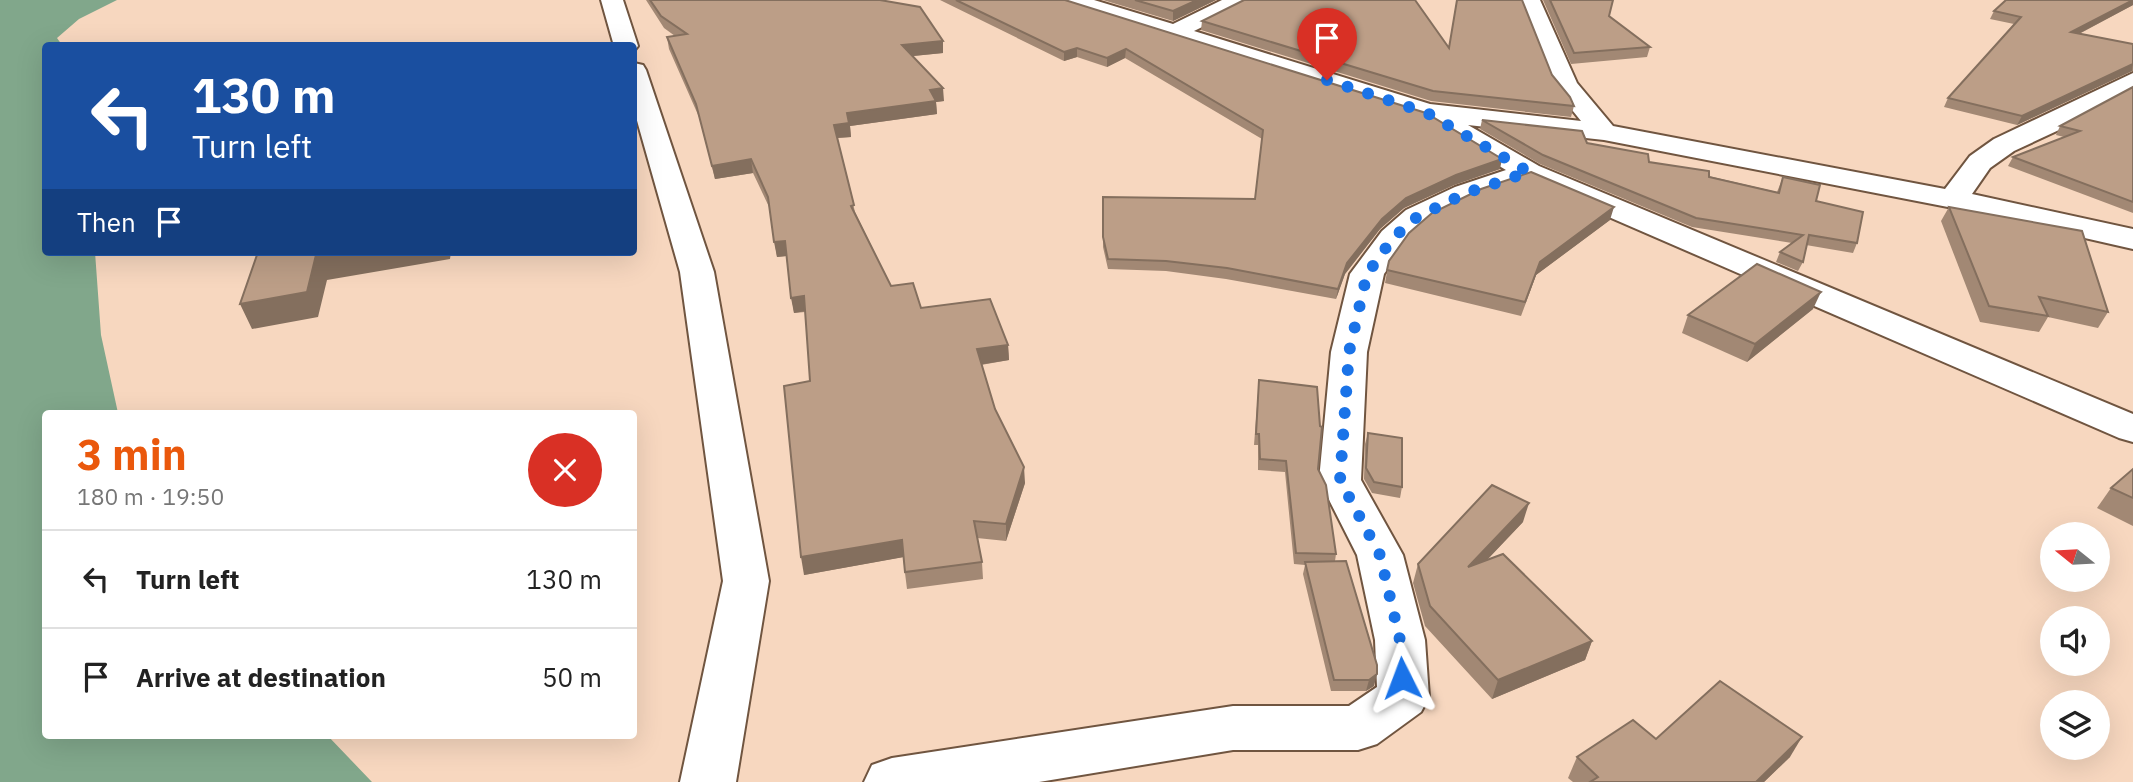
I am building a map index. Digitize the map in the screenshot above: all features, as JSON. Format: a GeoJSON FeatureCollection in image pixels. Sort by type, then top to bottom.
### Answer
{"type":"FeatureCollection","features":[{"type":"Feature","properties":{"kind":"street"},"geometry":{"type":"LineString","coordinates":[[612,0],[625,42]]}},
{"type":"Feature","properties":{"kind":"street"},"geometry":{"type":"LineString","coordinates":[[1072,0],[1177,31],[1427,113],[1529,172],[2133,429]]}},
{"type":"Feature","properties":{"kind":"street"},"geometry":{"type":"LineString","coordinates":[[1177,31],[1239,0]]}},
{"type":"Feature","properties":{"kind":"street"},"geometry":{"type":"LineString","coordinates":[[1529,0],[1565,85],[1604,132]]}},
{"type":"Feature","properties":{"kind":"street"},"geometry":{"type":"LineString","coordinates":[[637,79],[697,271],[746,581],[708,782]]}},
{"type":"Feature","properties":{"kind":"street"},"geometry":{"type":"LineString","coordinates":[[1953,199],[1980,162],[2004,145],[2078,111],[2133,80]]}},
{"type":"Feature","properties":{"kind":"street"},"geometry":{"type":"LineString","coordinates":[[1427,113],[1604,132],[1953,199],[2133,239]]}},
{"type":"Feature","properties":{"kind":"street"},"geometry":{"type":"LineString","coordinates":[[892,782],[1233,729],[1358,728],[1403,697],[1400,640],[1380,555],[1340,480],[1349,352],[1367,274],[1393,238],[1417,217],[1466,193],[1529,172]]}},
{"type":"Feature","properties":{"kind":"green space"},"geometry":{"type":"Polygon","coordinates":[[[0,0],[117,0],[79,19],[57,38],[60,42],[42,42],[42,256],[95,256],[101,335],[117,410],[42,410],[42,739],[331,739],[372,782],[0,782],[0,0]]]}},
{"type":"Feature","properties":{"kind":"building"},"geometry":{"type":"Polygon","coordinates":[[[650,0],[880,0],[920,7],[943,41],[902,45],[943,88],[930,90],[936,101],[847,113],[849,123],[834,125],[854,205],[851,206],[891,286],[913,283],[921,308],[990,299],[1008,345],[977,349],[995,409],[1024,467],[1006,524],[974,521],[982,562],[905,572],[902,540],[801,557],[784,386],[810,381],[804,296],[791,298],[785,241],[774,242],[768,197],[751,159],[712,166],[696,104],[667,37],[687,34],[661,16],[650,0]]]}},
{"type":"Feature","properties":{"kind":"building"},"geometry":{"type":"Polygon","coordinates":[[[956,0],[1065,0],[1426,113],[1502,159],[1456,175],[1406,198],[1382,219],[1347,263],[1338,289],[1227,268],[1166,261],[1108,259],[1103,237],[1103,197],[1255,199],[1263,130],[1126,49],[1107,58],[1077,48],[1064,52],[956,0]]]}},
{"type":"Feature","properties":{"kind":"building"},"geometry":{"type":"Polygon","coordinates":[[[1135,0],[1197,0],[1173,11],[1135,0]]]}},
{"type":"Feature","properties":{"kind":"building"},"geometry":{"type":"Polygon","coordinates":[[[1244,0],[1415,0],[1449,48],[1457,0],[1522,0],[1552,75],[1574,106],[1433,91],[1202,21],[1244,0]]]}},
{"type":"Feature","properties":{"kind":"building"},"geometry":{"type":"Polygon","coordinates":[[[1550,0],[1613,0],[1609,16],[1650,47],[1574,53],[1550,0]]]}},
{"type":"Feature","properties":{"kind":"building"},"geometry":{"type":"Polygon","coordinates":[[[2006,0],[2133,0],[2071,32],[2133,44],[2133,64],[2022,116],[1948,98],[2021,17],[1994,11],[2006,0]]]}},
{"type":"Feature","properties":{"kind":"building"},"geometry":{"type":"Polygon","coordinates":[[[2133,87],[2133,202],[2013,157],[2080,131],[2060,126],[2133,87]]]}},
{"type":"Feature","properties":{"kind":"building"},"geometry":{"type":"Polygon","coordinates":[[[1482,120],[1582,131],[1587,143],[1648,154],[1649,162],[1709,171],[1709,177],[1779,193],[1783,177],[1820,185],[1816,201],[1863,212],[1857,243],[1809,235],[1803,262],[1780,252],[1803,235],[1696,218],[1543,155],[1482,120]]]}},
{"type":"Feature","properties":{"kind":"building"},"geometry":{"type":"Polygon","coordinates":[[[1531,172],[1614,207],[1540,262],[1525,302],[1387,270],[1389,261],[1409,233],[1432,213],[1481,189],[1531,172]]]}},
{"type":"Feature","properties":{"kind":"building"},"geometry":{"type":"Polygon","coordinates":[[[1949,207],[2082,231],[2108,312],[2039,297],[2048,316],[1989,306],[1949,207]]]}},
{"type":"Feature","properties":{"kind":"building"},"geometry":{"type":"Polygon","coordinates":[[[257,256],[316,256],[307,292],[240,304],[257,256]]]}},
{"type":"Feature","properties":{"kind":"building"},"geometry":{"type":"Polygon","coordinates":[[[1757,264],[1821,292],[1755,344],[1688,315],[1757,264]]]}},
{"type":"Feature","properties":{"kind":"building"},"geometry":{"type":"Polygon","coordinates":[[[1259,380],[1317,387],[1322,427],[1318,469],[1326,485],[1336,554],[1296,553],[1286,461],[1260,459],[1259,434],[1256,434],[1259,380]]]}},
{"type":"Feature","properties":{"kind":"building"},"geometry":{"type":"Polygon","coordinates":[[[1368,433],[1402,438],[1402,487],[1374,482],[1366,468],[1368,433]]]}},
{"type":"Feature","properties":{"kind":"building"},"geometry":{"type":"Polygon","coordinates":[[[2133,469],[2133,498],[2111,488],[2133,469]]]}},
{"type":"Feature","properties":{"kind":"building"},"geometry":{"type":"Polygon","coordinates":[[[1492,485],[1529,503],[1468,567],[1503,554],[1592,641],[1498,680],[1430,606],[1418,564],[1492,485]]]}},
{"type":"Feature","properties":{"kind":"building"},"geometry":{"type":"Polygon","coordinates":[[[1346,561],[1377,665],[1377,674],[1369,680],[1334,680],[1305,562],[1346,561]]]}},
{"type":"Feature","properties":{"kind":"building"},"geometry":{"type":"Polygon","coordinates":[[[1720,681],[1802,737],[1756,782],[1590,782],[1598,777],[1577,757],[1633,720],[1656,739],[1720,681]]]}},
{"type":"Feature","properties":{"kind":"route"},"geometry":{"type":"LineString","coordinates":[[1327,80],[1427,113],[1529,172],[1466,193],[1417,217],[1393,238],[1367,274],[1349,352],[1340,480],[1380,555],[1400,640],[1402,678]]}}]}
